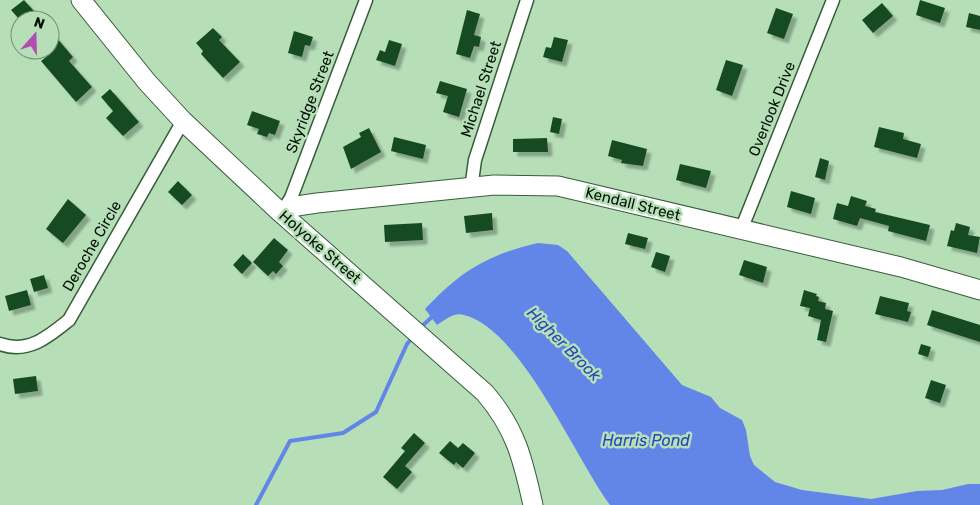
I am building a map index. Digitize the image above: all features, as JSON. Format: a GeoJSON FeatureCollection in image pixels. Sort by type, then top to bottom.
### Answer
{"type":"FeatureCollection","features":[{"type":"Feature","properties":{"kind":"street","name":"Holyoke Street"},"geometry":{"type":"LineString","coordinates":[[81,0],[147,82],[183,121],[281,213],[472,380],[504,416],[518,446],[533,505]]}},
{"type":"Feature","properties":{"kind":"street","name":"Skyridge Street"},"geometry":{"type":"LineString","coordinates":[[281,213],[296,185],[366,0]]}},
{"type":"Feature","properties":{"kind":"street","name":"Michael Street"},"geometry":{"type":"LineString","coordinates":[[472,189],[475,160],[527,0]]}},
{"type":"Feature","properties":{"kind":"street","name":"Overlook Drive"},"geometry":{"type":"LineString","coordinates":[[741,230],[833,0]]}},
{"type":"Feature","properties":{"kind":"street","name":"Deroche Circle"},"geometry":{"type":"LineString","coordinates":[[0,344],[13,349],[41,342],[69,320],[183,121]]}},
{"type":"Feature","properties":{"kind":"street","name":"Kendall Street"},"geometry":{"type":"LineString","coordinates":[[281,213],[297,206],[317,203],[472,189],[494,185],[558,186],[901,268],[980,290]]}},
{"type":"Feature","properties":{"kind":"water","name":"Harris Pond"},"geometry":{"type":"Polygon","coordinates":[[[538,243],[558,245],[567,251],[682,385],[711,397],[720,408],[742,420],[746,430],[750,456],[754,465],[775,482],[802,490],[871,499],[917,491],[942,490],[968,484],[980,484],[980,505],[610,505],[545,398],[526,369],[506,344],[485,325],[464,315],[453,316],[437,325],[425,309],[451,284],[476,266],[504,253],[538,243]]]}},
{"type":"Feature","properties":{"kind":"building"},"geometry":{"type":"Polygon","coordinates":[[[24,0],[33,10],[11,10],[24,0]]]}},
{"type":"Feature","properties":{"kind":"building"},"geometry":{"type":"Polygon","coordinates":[[[920,0],[945,8],[940,23],[916,15],[920,0]]]}},
{"type":"Feature","properties":{"kind":"building"},"geometry":{"type":"Polygon","coordinates":[[[882,3],[893,16],[873,33],[862,20],[882,3]]]}},
{"type":"Feature","properties":{"kind":"building"},"geometry":{"type":"Polygon","coordinates":[[[776,8],[793,14],[784,39],[767,33],[776,8]]]}},
{"type":"Feature","properties":{"kind":"building"},"geometry":{"type":"Polygon","coordinates":[[[467,10],[480,14],[474,35],[481,37],[479,47],[474,46],[470,58],[456,54],[467,10]]]}},
{"type":"Feature","properties":{"kind":"building"},"geometry":{"type":"Polygon","coordinates":[[[969,13],[980,16],[980,30],[966,27],[969,13]]]}},
{"type":"Feature","properties":{"kind":"building"},"geometry":{"type":"Polygon","coordinates":[[[213,28],[222,37],[219,40],[240,62],[223,78],[201,54],[203,51],[196,43],[213,28]]]}},
{"type":"Feature","properties":{"kind":"building"},"geometry":{"type":"Polygon","coordinates":[[[294,31],[313,37],[310,46],[305,45],[302,57],[288,53],[294,31]]]}},
{"type":"Feature","properties":{"kind":"building"},"geometry":{"type":"Polygon","coordinates":[[[554,37],[568,40],[562,62],[543,57],[546,47],[551,48],[554,37]]]}},
{"type":"Feature","properties":{"kind":"building"},"geometry":{"type":"Polygon","coordinates":[[[389,40],[402,44],[395,66],[376,60],[380,50],[385,52],[389,40]]]}},
{"type":"Feature","properties":{"kind":"building"},"geometry":{"type":"Polygon","coordinates":[[[60,42],[73,57],[69,61],[92,87],[76,102],[41,61],[60,60],[60,42]]]}},
{"type":"Feature","properties":{"kind":"building"},"geometry":{"type":"Polygon","coordinates":[[[726,60],[743,65],[732,96],[716,90],[726,60]]]}},
{"type":"Feature","properties":{"kind":"building"},"geometry":{"type":"Polygon","coordinates":[[[440,81],[467,89],[459,117],[443,112],[448,96],[436,93],[440,81]]]}},
{"type":"Feature","properties":{"kind":"building"},"geometry":{"type":"Polygon","coordinates":[[[110,89],[139,122],[123,136],[106,118],[113,111],[101,97],[110,89]]]}},
{"type":"Feature","properties":{"kind":"building"},"geometry":{"type":"Polygon","coordinates":[[[252,111],[280,121],[275,135],[269,133],[267,137],[257,134],[259,129],[247,125],[252,111]]]}},
{"type":"Feature","properties":{"kind":"building"},"geometry":{"type":"Polygon","coordinates":[[[553,117],[562,119],[559,134],[550,132],[553,117]]]}},
{"type":"Feature","properties":{"kind":"building"},"geometry":{"type":"Polygon","coordinates":[[[879,127],[904,133],[903,139],[921,144],[917,158],[874,147],[879,127]]]}},
{"type":"Feature","properties":{"kind":"building"},"geometry":{"type":"Polygon","coordinates":[[[369,128],[381,152],[351,169],[343,147],[361,137],[359,133],[369,128]]]}},
{"type":"Feature","properties":{"kind":"building"},"geometry":{"type":"Polygon","coordinates":[[[394,137],[426,145],[423,159],[391,151],[394,137]]]}},
{"type":"Feature","properties":{"kind":"building"},"geometry":{"type":"Polygon","coordinates":[[[547,138],[548,152],[513,152],[513,139],[547,138]]]}},
{"type":"Feature","properties":{"kind":"building"},"geometry":{"type":"Polygon","coordinates":[[[612,140],[647,149],[643,166],[621,163],[622,160],[608,156],[612,140]]]}},
{"type":"Feature","properties":{"kind":"building"},"geometry":{"type":"Polygon","coordinates":[[[820,158],[829,161],[825,180],[815,177],[820,158]]]}},
{"type":"Feature","properties":{"kind":"building"},"geometry":{"type":"Polygon","coordinates":[[[680,164],[711,171],[706,188],[676,180],[680,164]]]}},
{"type":"Feature","properties":{"kind":"building"},"geometry":{"type":"Polygon","coordinates":[[[178,181],[192,195],[182,205],[168,192],[178,181]]]}},
{"type":"Feature","properties":{"kind":"building"},"geometry":{"type":"Polygon","coordinates":[[[791,191],[815,198],[811,214],[787,207],[791,191]]]}},
{"type":"Feature","properties":{"kind":"building"},"geometry":{"type":"Polygon","coordinates":[[[851,196],[867,201],[865,206],[876,209],[875,212],[930,225],[926,241],[888,231],[889,226],[860,218],[857,226],[833,219],[837,203],[848,206],[851,196]]]}},
{"type":"Feature","properties":{"kind":"building"},"geometry":{"type":"Polygon","coordinates":[[[68,199],[86,215],[63,243],[46,229],[68,199]]]}},
{"type":"Feature","properties":{"kind":"building"},"geometry":{"type":"Polygon","coordinates":[[[492,213],[493,230],[466,233],[464,216],[492,213]]]}},
{"type":"Feature","properties":{"kind":"building"},"geometry":{"type":"Polygon","coordinates":[[[422,223],[423,240],[385,242],[384,225],[422,223]]]}},
{"type":"Feature","properties":{"kind":"building"},"geometry":{"type":"Polygon","coordinates":[[[956,223],[970,227],[968,235],[980,237],[977,253],[947,246],[951,230],[954,231],[956,223]]]}},
{"type":"Feature","properties":{"kind":"building"},"geometry":{"type":"Polygon","coordinates":[[[628,233],[648,238],[645,249],[625,244],[628,233]]]}},
{"type":"Feature","properties":{"kind":"building"},"geometry":{"type":"Polygon","coordinates":[[[274,238],[288,250],[279,262],[283,266],[276,274],[273,271],[268,276],[253,262],[274,238]]]}},
{"type":"Feature","properties":{"kind":"building"},"geometry":{"type":"Polygon","coordinates":[[[656,252],[670,256],[665,272],[651,267],[656,252]]]}},
{"type":"Feature","properties":{"kind":"building"},"geometry":{"type":"Polygon","coordinates":[[[243,254],[252,263],[242,274],[233,265],[243,254]]]}},
{"type":"Feature","properties":{"kind":"building"},"geometry":{"type":"Polygon","coordinates":[[[744,260],[767,267],[763,283],[739,275],[744,260]]]}},
{"type":"Feature","properties":{"kind":"building"},"geometry":{"type":"Polygon","coordinates":[[[44,275],[48,288],[34,292],[30,279],[44,275]]]}},
{"type":"Feature","properties":{"kind":"building"},"geometry":{"type":"Polygon","coordinates":[[[27,290],[31,305],[9,311],[5,296],[27,290]]]}},
{"type":"Feature","properties":{"kind":"building"},"geometry":{"type":"Polygon","coordinates":[[[804,290],[817,294],[816,296],[819,297],[818,301],[826,303],[825,309],[833,311],[826,342],[817,340],[821,320],[808,316],[810,308],[800,306],[804,290]]]}},
{"type":"Feature","properties":{"kind":"building"},"geometry":{"type":"Polygon","coordinates":[[[880,296],[909,303],[907,311],[911,312],[908,322],[875,314],[880,296]]]}},
{"type":"Feature","properties":{"kind":"building"},"geometry":{"type":"Polygon","coordinates":[[[932,310],[980,325],[980,342],[927,325],[932,310]]]}},
{"type":"Feature","properties":{"kind":"building"},"geometry":{"type":"Polygon","coordinates":[[[921,344],[931,347],[928,357],[918,354],[921,344]]]}},
{"type":"Feature","properties":{"kind":"building"},"geometry":{"type":"Polygon","coordinates":[[[36,376],[38,391],[15,394],[13,379],[36,376]]]}},
{"type":"Feature","properties":{"kind":"building"},"geometry":{"type":"Polygon","coordinates":[[[931,380],[946,385],[940,403],[925,398],[931,380]]]}},
{"type":"Feature","properties":{"kind":"building"},"geometry":{"type":"Polygon","coordinates":[[[414,433],[425,443],[405,466],[412,472],[397,489],[383,477],[405,451],[401,448],[414,433]]]}},
{"type":"Feature","properties":{"kind":"building"},"geometry":{"type":"Polygon","coordinates":[[[450,441],[458,448],[463,443],[475,453],[463,468],[456,462],[454,465],[439,453],[450,441]]]}},
{"type":"Feature","properties":{"kind":"waterway","name":"Higher Brook"},"geometry":{"type":"LineString","coordinates":[[420,328],[433,316]]}},
{"type":"Feature","properties":{"kind":"waterway","name":"Higher Brook"},"geometry":{"type":"LineString","coordinates":[[256,505],[290,441],[343,433],[376,412],[407,344],[413,337]]}}]}
